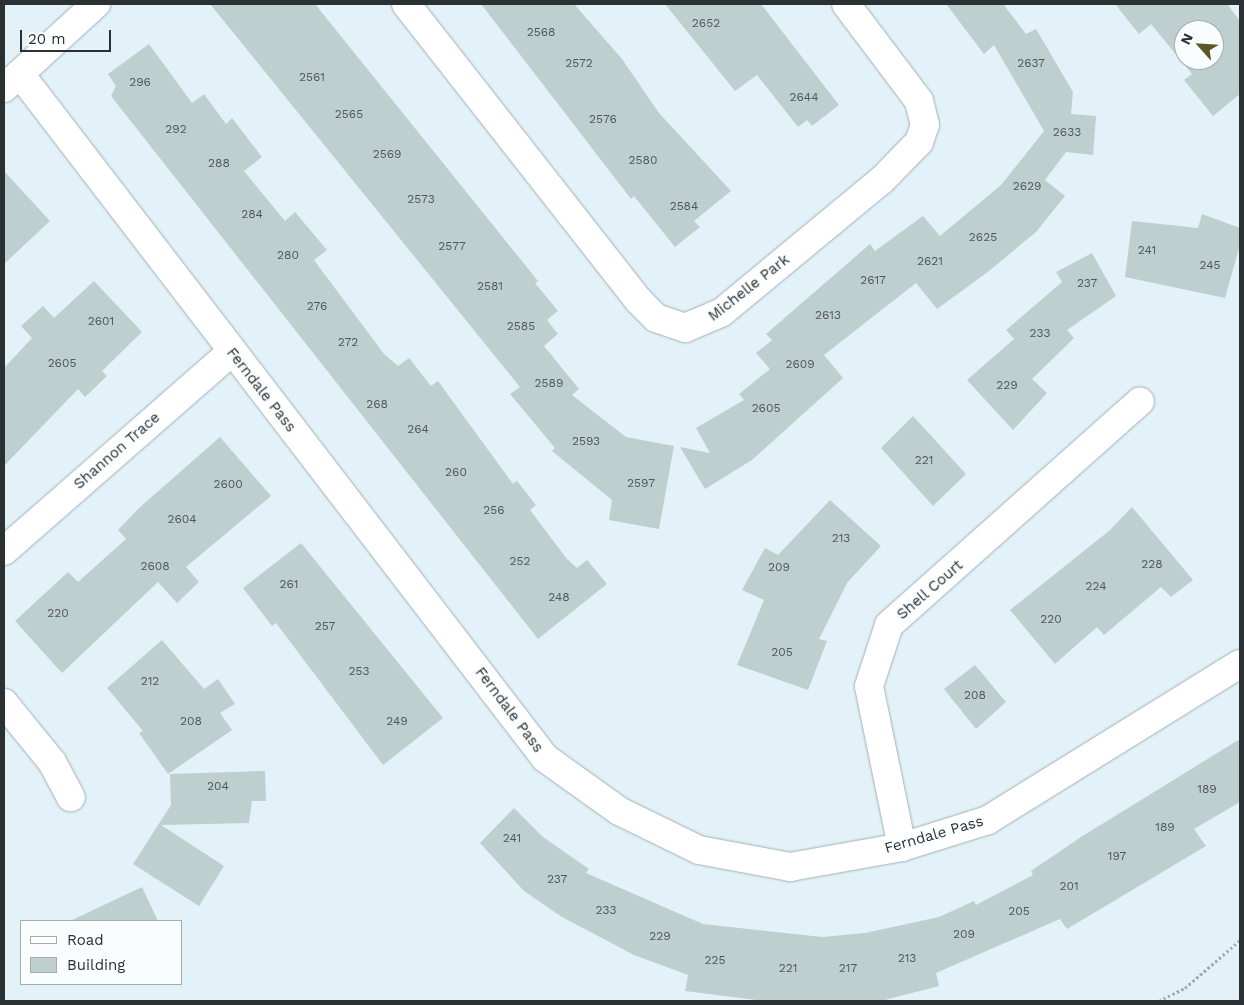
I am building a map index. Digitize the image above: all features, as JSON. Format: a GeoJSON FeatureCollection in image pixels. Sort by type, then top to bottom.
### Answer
{"type":"FeatureCollection","features":[{"type":"Feature","properties":{"kind":"street"},"geometry":{"type":"LineString","coordinates":[[12,81],[96,4]]}},
{"type":"Feature","properties":{"kind":"street","name":"Michelle Park"},"geometry":{"type":"LineString","coordinates":[[406,4],[638,300],[656,318],[685,328],[721,313],[882,180],[919,142],[925,124],[919,101],[846,4]]}},
{"type":"Feature","properties":{"kind":"street","name":"Ferndale Pass"},"geometry":{"type":"LineString","coordinates":[[12,81],[231,352],[545,758],[619,811],[699,850],[790,866],[902,847],[988,820],[1240,664]]}},
{"type":"Feature","properties":{"kind":"street","name":"Shannon Trace"},"geometry":{"type":"LineString","coordinates":[[4,551],[231,352]]}},
{"type":"Feature","properties":{"kind":"street","name":"Shell Court"},"geometry":{"type":"LineString","coordinates":[[902,847],[868,686],[889,625],[1140,401]]}},
{"type":"Feature","properties":{"kind":"street"},"geometry":{"type":"LineString","coordinates":[[4,703],[52,762],[70,797]]}},
{"type":"Feature","properties":{"kind":"path"},"geometry":{"type":"LineString","coordinates":[[1159,1001],[1185,988],[1240,940]]}},
{"type":"Feature","properties":{"kind":"building"},"geometry":{"type":"Polygon","coordinates":[[[210,4],[315,4],[538,281],[535,283],[558,311],[547,320],[558,334],[544,346],[579,389],[572,395],[626,437],[674,446],[659,529],[609,520],[612,500],[552,451],[555,448],[510,394],[520,387],[210,4]]]}},
{"type":"Feature","properties":{"kind":"building"},"geometry":{"type":"Polygon","coordinates":[[[481,4],[574,4],[622,59],[659,113],[731,191],[694,221],[700,227],[675,247],[634,196],[631,199],[481,4]]]}},
{"type":"Feature","properties":{"kind":"building"},"geometry":{"type":"Polygon","coordinates":[[[665,4],[761,4],[839,105],[812,126],[807,120],[798,127],[757,75],[735,91],[665,4]]]}},
{"type":"Feature","properties":{"kind":"building"},"geometry":{"type":"Polygon","coordinates":[[[946,4],[1003,4],[1026,34],[1036,29],[1073,92],[1071,114],[1096,116],[1093,155],[1066,152],[1045,180],[1065,196],[1036,232],[989,271],[937,309],[916,283],[824,355],[843,378],[752,460],[705,489],[680,447],[710,453],[696,428],[744,400],[739,394],[770,369],[756,353],[772,340],[766,334],[870,244],[875,251],[923,216],[940,236],[1001,185],[1044,131],[994,45],[984,54],[946,4]]]}},
{"type":"Feature","properties":{"kind":"building"},"geometry":{"type":"Polygon","coordinates":[[[1115,4],[1227,4],[1240,21],[1240,94],[1213,116],[1184,80],[1192,74],[1189,70],[1224,70],[1224,20],[1174,20],[1174,52],[1151,24],[1139,34],[1115,4]]]}},
{"type":"Feature","properties":{"kind":"building"},"geometry":{"type":"Polygon","coordinates":[[[149,44],[192,103],[204,94],[226,124],[232,118],[262,157],[244,171],[285,221],[295,212],[327,250],[314,260],[384,354],[398,366],[409,358],[431,386],[438,381],[513,484],[517,481],[536,505],[530,510],[567,559],[577,568],[587,560],[607,584],[538,639],[111,96],[116,86],[108,74],[149,44]]]}},
{"type":"Feature","properties":{"kind":"building"},"geometry":{"type":"Polygon","coordinates":[[[4,171],[50,221],[4,264],[4,171]]]}},
{"type":"Feature","properties":{"kind":"building"},"geometry":{"type":"Polygon","coordinates":[[[1202,214],[1240,228],[1240,245],[1225,298],[1125,277],[1132,221],[1198,228],[1202,214]]]}},
{"type":"Feature","properties":{"kind":"building"},"geometry":{"type":"Polygon","coordinates":[[[1092,253],[1116,296],[1067,330],[1074,338],[1032,379],[1047,393],[1013,430],[967,380],[1014,339],[1006,330],[1062,282],[1056,272],[1092,253]]]}},
{"type":"Feature","properties":{"kind":"building"},"geometry":{"type":"Polygon","coordinates":[[[94,281],[142,332],[102,371],[107,376],[85,397],[78,389],[4,466],[4,368],[32,338],[21,326],[43,306],[54,318],[94,281]]]}},
{"type":"Feature","properties":{"kind":"building"},"geometry":{"type":"Polygon","coordinates":[[[913,416],[966,474],[933,506],[881,448],[913,416]]]}},
{"type":"Feature","properties":{"kind":"building"},"geometry":{"type":"Polygon","coordinates":[[[220,437],[271,496],[186,567],[199,582],[177,603],[158,582],[62,673],[15,621],[68,572],[78,582],[126,539],[118,530],[139,508],[220,437]]]}},
{"type":"Feature","properties":{"kind":"building"},"geometry":{"type":"Polygon","coordinates":[[[830,500],[881,546],[847,583],[819,639],[827,641],[808,690],[737,665],[764,600],[742,590],[765,548],[778,555],[830,500]]]}},
{"type":"Feature","properties":{"kind":"building"},"geometry":{"type":"Polygon","coordinates":[[[1132,507],[1193,580],[1171,597],[1161,587],[1104,635],[1097,627],[1055,664],[1010,610],[1110,530],[1132,507]]]}},
{"type":"Feature","properties":{"kind":"building"},"geometry":{"type":"Polygon","coordinates":[[[301,543],[443,718],[383,765],[276,623],[272,626],[243,588],[301,543]]]}},
{"type":"Feature","properties":{"kind":"building"},"geometry":{"type":"Polygon","coordinates":[[[162,640],[204,689],[218,679],[235,704],[220,713],[232,730],[168,774],[139,733],[143,731],[107,688],[162,640]]]}},
{"type":"Feature","properties":{"kind":"building"},"geometry":{"type":"Polygon","coordinates":[[[975,665],[1006,702],[976,729],[944,689],[975,665]]]}},
{"type":"Feature","properties":{"kind":"building"},"geometry":{"type":"Polygon","coordinates":[[[1240,739],[1240,802],[1194,829],[1206,846],[1067,929],[1060,919],[936,973],[939,986],[881,1001],[765,1001],[685,991],[688,975],[634,955],[562,917],[524,891],[480,843],[514,808],[543,837],[589,869],[586,873],[703,924],[822,937],[865,933],[939,917],[974,901],[976,905],[1033,875],[1031,871],[1081,837],[1240,739]]]}},
{"type":"Feature","properties":{"kind":"building"},"geometry":{"type":"Polygon","coordinates":[[[265,771],[266,801],[252,801],[249,823],[161,825],[224,866],[199,906],[133,864],[171,805],[170,774],[265,771]]]}},
{"type":"Feature","properties":{"kind":"building"},"geometry":{"type":"Polygon","coordinates":[[[142,887],[158,920],[72,920],[142,887]]]}}]}
